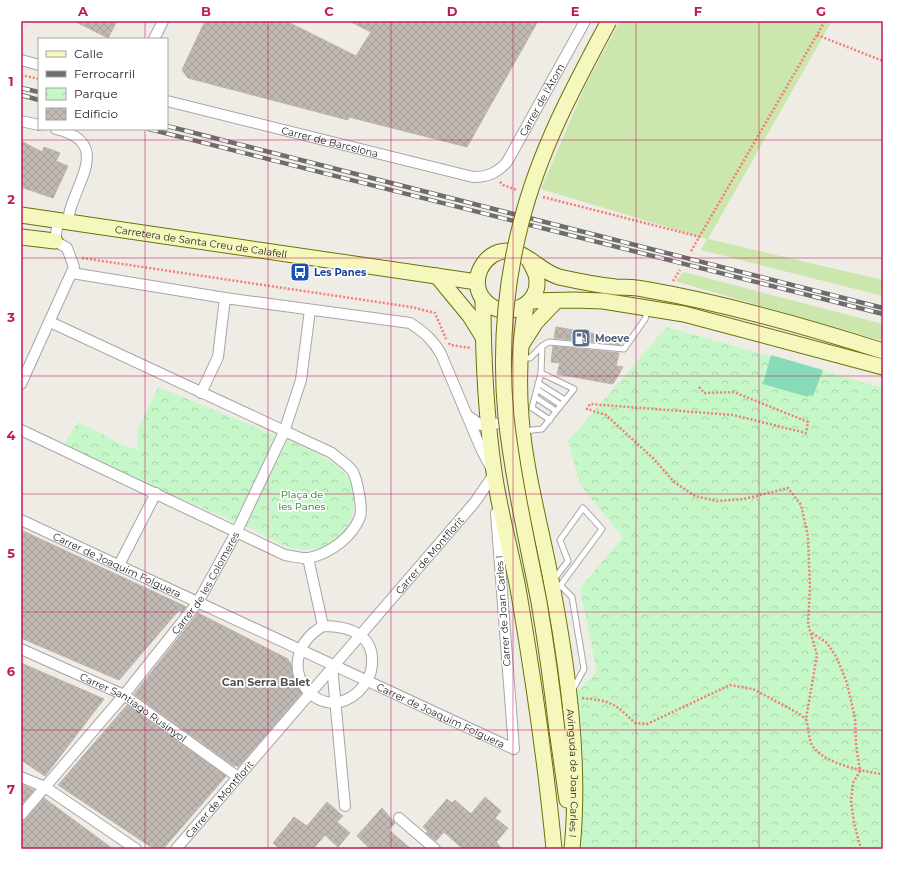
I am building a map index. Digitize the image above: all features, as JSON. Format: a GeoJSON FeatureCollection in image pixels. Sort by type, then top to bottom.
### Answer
{"type":"FeatureCollection","features":[{"type":"Feature","properties":{"kind":"street"},"geometry":{"type":"LineString","coordinates":[[154,38],[163,21]]}},
{"type":"Feature","properties":{"kind":"street","name":"Carrer de l'Àtom"},"geometry":{"type":"LineString","coordinates":[[493,174],[507,162],[515,150],[585,21]]}},
{"type":"Feature","properties":{"kind":"street"},"geometry":{"type":"LineString","coordinates":[[557,730],[546,644],[511,456],[506,415],[505,326],[512,262],[533,179],[554,126],[609,21]]}},
{"type":"Feature","properties":{"kind":"street"},"geometry":{"type":"LineString","coordinates":[[21,60],[38,65]]}},
{"type":"Feature","properties":{"kind":"street","name":"Carrer de Barcelona"},"geometry":{"type":"LineString","coordinates":[[168,101],[473,178],[493,174]]}},
{"type":"Feature","properties":{"kind":"street"},"geometry":{"type":"LineString","coordinates":[[21,121],[38,125]]}},
{"type":"Feature","properties":{"kind":"street"},"geometry":{"type":"LineString","coordinates":[[55,241],[88,162],[87,153],[80,140],[74,135],[59,130]]}},
{"type":"Feature","properties":{"kind":"street","name":"Carretera de Santa Creu de Calafell"},"geometry":{"type":"LineString","coordinates":[[21,215],[477,282]]}},
{"type":"Feature","properties":{"kind":"street"},"geometry":{"type":"LineString","coordinates":[[21,238],[55,241],[67,248],[74,264],[72,273],[21,384]]}},
{"type":"Feature","properties":{"kind":"street"},"geometry":{"type":"LineString","coordinates":[[555,849],[535,689],[520,598],[494,474],[488,425],[483,337],[483,300],[477,282],[482,264],[490,257],[498,253],[508,251],[521,255],[530,262],[557,276],[606,285],[642,288],[710,303],[828,334],[883,351]]}},
{"type":"Feature","properties":{"kind":"street"},"geometry":{"type":"LineString","coordinates":[[528,303],[537,285],[536,275],[530,262]]}},
{"type":"Feature","properties":{"kind":"street"},"geometry":{"type":"LineString","coordinates":[[72,273],[225,298],[410,324],[424,332],[434,342],[441,354],[482,452],[494,474]]}},
{"type":"Feature","properties":{"kind":"street"},"geometry":{"type":"LineString","coordinates":[[437,276],[470,316],[483,337]]}},
{"type":"Feature","properties":{"kind":"street"},"geometry":{"type":"LineString","coordinates":[[201,393],[218,357],[225,298]]}},
{"type":"Feature","properties":{"kind":"street"},"geometry":{"type":"LineString","coordinates":[[483,300],[498,310],[508,312],[516,310],[528,303],[556,301],[603,301],[684,314],[883,367]]}},
{"type":"Feature","properties":{"kind":"street"},"geometry":{"type":"LineString","coordinates":[[521,352],[536,322],[556,301]]}},
{"type":"Feature","properties":{"kind":"street","name":"Avinguda de Joan Carles I"},"geometry":{"type":"LineString","coordinates":[[528,303],[521,352],[522,424],[555,586],[568,697],[576,814],[571,849]]}},
{"type":"Feature","properties":{"kind":"street","name":"Carrer de les Colomeres"},"geometry":{"type":"LineString","coordinates":[[21,815],[124,695],[198,602],[237,531],[284,432],[301,380],[310,310]]}},
{"type":"Feature","properties":{"kind":"street"},"geometry":{"type":"LineString","coordinates":[[21,430],[285,555],[308,558],[342,542],[351,533],[361,516],[360,497],[352,471],[332,453],[50,322]]}},
{"type":"Feature","properties":{"kind":"street"},"geometry":{"type":"LineString","coordinates":[[466,415],[478,425],[515,422],[522,424]]}},
{"type":"Feature","properties":{"kind":"street","name":"Carrer de Montflorit"},"geometry":{"type":"LineString","coordinates":[[176,849],[332,666],[475,502],[494,474]]}},
{"type":"Feature","properties":{"kind":"street","name":"Carrer de Joan Carles I"},"geometry":{"type":"LineString","coordinates":[[494,474],[493,493],[514,749]]}},
{"type":"Feature","properties":{"kind":"street"},"geometry":{"type":"LineString","coordinates":[[119,565],[156,493]]}},
{"type":"Feature","properties":{"kind":"street","name":"Carrer de Joaquim Folguera"},"geometry":{"type":"LineString","coordinates":[[21,520],[332,666],[514,749]]}},
{"type":"Feature","properties":{"kind":"street"},"geometry":{"type":"LineString","coordinates":[[308,558],[323,626]]}},
{"type":"Feature","properties":{"kind":"street"},"geometry":{"type":"LineString","coordinates":[[323,626],[340,626],[360,634],[369,648],[371,660],[367,682],[354,695],[336,702],[318,699],[309,694],[298,673],[298,659],[304,641],[312,632],[323,626]]}},
{"type":"Feature","properties":{"kind":"street","name":"Carrer Santiago Rusinyol"},"geometry":{"type":"LineString","coordinates":[[21,649],[124,695],[238,777]]}},
{"type":"Feature","properties":{"kind":"street"},"geometry":{"type":"LineString","coordinates":[[332,666],[345,806]]}},
{"type":"Feature","properties":{"kind":"street","name":"Avinguda de Joan Carles I"},"geometry":{"type":"LineString","coordinates":[[555,849],[559,795],[557,730]]}},
{"type":"Feature","properties":{"kind":"street","name":"Avinguda de Joan Carles I"},"geometry":{"type":"LineString","coordinates":[[557,730],[566,795],[571,849]]}},
{"type":"Feature","properties":{"kind":"street"},"geometry":{"type":"LineString","coordinates":[[21,777],[45,787],[136,849]]}},
{"type":"Feature","properties":{"kind":"street"},"geometry":{"type":"LineString","coordinates":[[399,818],[435,849]]}},
{"type":"Feature","properties":{"kind":"lane"},"geometry":{"type":"LineString","coordinates":[[521,352],[530,358],[542,346],[549,342],[624,349],[646,319],[648,308]]}},
{"type":"Feature","properties":{"kind":"lane"},"geometry":{"type":"LineString","coordinates":[[542,346],[541,373],[532,408],[550,420]]}},
{"type":"Feature","properties":{"kind":"lane"},"geometry":{"type":"LineString","coordinates":[[522,424],[542,429],[574,389],[541,373]]}},
{"type":"Feature","properties":{"kind":"lane"},"geometry":{"type":"LineString","coordinates":[[538,383],[565,400]]}},
{"type":"Feature","properties":{"kind":"lane"},"geometry":{"type":"LineString","coordinates":[[537,390],[561,405]]}},
{"type":"Feature","properties":{"kind":"lane"},"geometry":{"type":"LineString","coordinates":[[535,397],[556,411]]}},
{"type":"Feature","properties":{"kind":"lane"},"geometry":{"type":"LineString","coordinates":[[583,508],[602,529],[555,586],[555,578],[568,561],[560,540],[583,508]]}},
{"type":"Feature","properties":{"kind":"path"},"geometry":{"type":"LineString","coordinates":[[691,251],[825,21]]}},
{"type":"Feature","properties":{"kind":"path"},"geometry":{"type":"LineString","coordinates":[[817,35],[883,61]]}},
{"type":"Feature","properties":{"kind":"path"},"geometry":{"type":"LineString","coordinates":[[21,74],[38,79]]}},
{"type":"Feature","properties":{"kind":"path"},"geometry":{"type":"LineString","coordinates":[[493,174],[503,185],[519,191]]}},
{"type":"Feature","properties":{"kind":"path"},"geometry":{"type":"LineString","coordinates":[[541,196],[700,237]]}},
{"type":"Feature","properties":{"kind":"path"},"geometry":{"type":"LineString","coordinates":[[70,252],[86,260],[411,307],[435,313]]}},
{"type":"Feature","properties":{"kind":"path"},"geometry":{"type":"LineString","coordinates":[[699,387],[704,393],[734,392],[808,422],[806,433],[733,415],[590,404],[587,409],[606,415],[640,445],[674,482],[695,496],[717,501],[744,499],[788,488],[801,505],[808,537],[810,588],[808,624],[817,655],[806,719],[810,739],[814,749],[830,760],[860,772],[883,774]]}},
{"type":"Feature","properties":{"kind":"path"},"geometry":{"type":"LineString","coordinates":[[811,633],[827,643],[837,658],[848,683],[855,718],[856,744],[860,772],[853,783],[851,800],[854,823],[861,849]]}},
{"type":"Feature","properties":{"kind":"path"},"geometry":{"type":"LineString","coordinates":[[568,697],[606,700],[617,705],[635,723],[647,724],[730,685],[753,689],[798,713],[806,719]]}},
{"type":"Feature","properties":{"kind":"green space"},"geometry":{"type":"Polygon","coordinates":[[[620,21],[832,21],[708,239],[883,280],[883,296],[701,250],[707,239],[541,189],[586,84],[620,21]]]}},
{"type":"Feature","properties":{"kind":"green space"},"geometry":{"type":"Polygon","coordinates":[[[684,272],[883,324],[883,341],[675,281],[684,272]]]}},
{"type":"Feature","properties":{"kind":"green space"},"geometry":{"type":"Polygon","coordinates":[[[667,327],[883,388],[883,849],[580,849],[579,786],[573,695],[597,672],[580,588],[623,537],[580,485],[568,441],[667,327]]]}},
{"type":"Feature","properties":{"kind":"green space"},"geometry":{"type":"Polygon","coordinates":[[[771,355],[823,370],[813,396],[809,395],[808,397],[763,384],[771,355]]]}},
{"type":"Feature","properties":{"kind":"green space","name":"Plaça de les Panes"},"geometry":{"type":"Polygon","coordinates":[[[158,387],[304,447],[324,458],[342,471],[352,488],[354,508],[347,528],[341,536],[333,542],[320,547],[304,550],[290,548],[246,526],[61,449],[78,422],[121,444],[138,450],[137,432],[158,387]]]}},
{"type":"Feature","properties":{"kind":"building"},"geometry":{"type":"Polygon","coordinates":[[[74,21],[117,21],[108,38],[74,21]]]}},
{"type":"Feature","properties":{"kind":"building"},"geometry":{"type":"Polygon","coordinates":[[[205,21],[286,21],[356,56],[371,32],[349,21],[538,21],[467,147],[349,117],[348,120],[188,78],[182,70],[205,21]]]}},
{"type":"Feature","properties":{"kind":"building"},"geometry":{"type":"Polygon","coordinates":[[[21,141],[42,152],[44,147],[60,153],[56,161],[68,166],[53,198],[21,187],[21,141]]]}},
{"type":"Feature","properties":{"kind":"building"},"geometry":{"type":"Polygon","coordinates":[[[556,327],[621,338],[620,345],[554,338],[556,327]]]}},
{"type":"Feature","properties":{"kind":"building"},"geometry":{"type":"Polygon","coordinates":[[[553,346],[619,353],[616,366],[623,367],[613,384],[557,374],[560,363],[551,362],[553,346]]]}},
{"type":"Feature","properties":{"kind":"building"},"geometry":{"type":"Polygon","coordinates":[[[21,530],[186,607],[182,612],[179,610],[119,680],[21,638],[21,530]]]}},
{"type":"Feature","properties":{"kind":"building"},"geometry":{"type":"Polygon","coordinates":[[[198,613],[288,659],[292,666],[292,674],[298,688],[302,693],[238,767],[236,765],[234,766],[135,695],[135,693],[198,613]]]}},
{"type":"Feature","properties":{"kind":"building"},"geometry":{"type":"Polygon","coordinates":[[[21,663],[104,699],[45,776],[21,760],[21,663]]]}},
{"type":"Feature","properties":{"kind":"building"},"geometry":{"type":"Polygon","coordinates":[[[127,705],[226,776],[163,849],[154,849],[58,785],[127,705]]]}},
{"type":"Feature","properties":{"kind":"building"},"geometry":{"type":"Polygon","coordinates":[[[21,784],[34,790],[21,805],[21,784]]]}},
{"type":"Feature","properties":{"kind":"building"},"geometry":{"type":"Polygon","coordinates":[[[485,797],[501,811],[495,818],[508,828],[496,842],[502,849],[463,849],[444,832],[436,841],[426,833],[428,831],[423,827],[447,799],[452,803],[455,800],[471,814],[485,797]]]}},
{"type":"Feature","properties":{"kind":"building"},"geometry":{"type":"Polygon","coordinates":[[[44,798],[113,849],[21,849],[21,821],[26,819],[44,798]]]}},
{"type":"Feature","properties":{"kind":"building"},"geometry":{"type":"Polygon","coordinates":[[[327,802],[343,816],[337,822],[350,833],[338,847],[325,835],[313,849],[280,849],[273,843],[294,817],[307,826],[327,802]]]}},
{"type":"Feature","properties":{"kind":"building"},"geometry":{"type":"Polygon","coordinates":[[[382,808],[395,823],[389,830],[411,849],[370,849],[357,836],[382,808]]]}},
{"type":"Feature","properties":{"kind":"railway"},"geometry":{"type":"LineString","coordinates":[[21,88],[38,92]]}},
{"type":"Feature","properties":{"kind":"railway"},"geometry":{"type":"LineString","coordinates":[[21,95],[38,100]]}},
{"type":"Feature","properties":{"kind":"railway"},"geometry":{"type":"LineString","coordinates":[[168,126],[883,308]]}},
{"type":"Feature","properties":{"kind":"railway"},"geometry":{"type":"LineString","coordinates":[[153,130],[883,314]]}},
{"type":"Feature","properties":{"kind":"place","name":"Les Panes"},"geometry":{"type":"Point","coordinates":[300,272]}},
{"type":"Feature","properties":{"kind":"place","name":"Moeve"},"geometry":{"type":"Point","coordinates":[581,338]}},
{"type":"Feature","properties":{"kind":"district","name":"Can Serra Balet"},"geometry":{"type":"Point","coordinates":[266,682]}}]}
